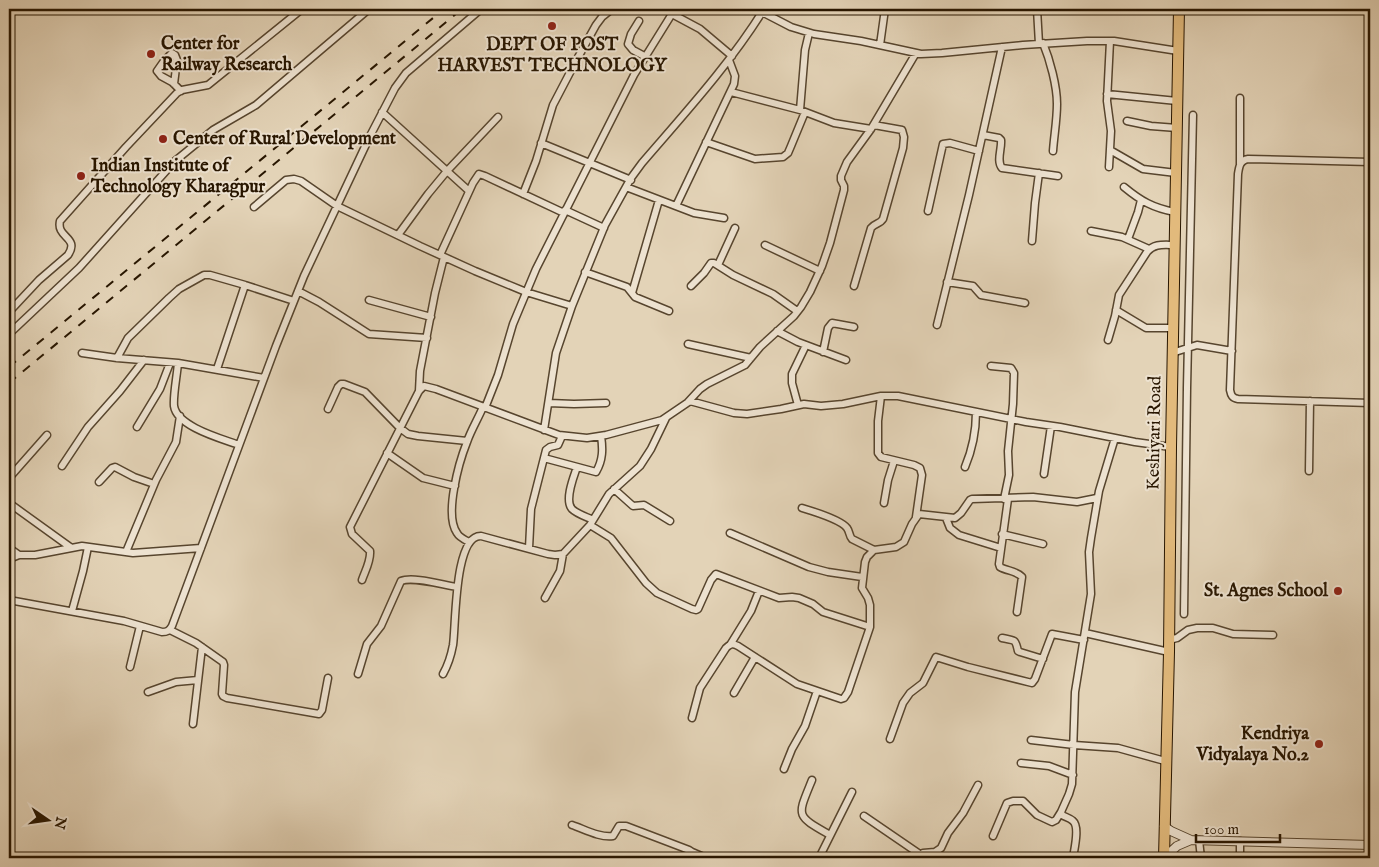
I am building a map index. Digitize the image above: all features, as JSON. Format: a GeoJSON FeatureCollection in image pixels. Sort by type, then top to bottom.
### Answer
{"type":"FeatureCollection","features":[{"type":"Feature","properties":{"kind":"main road","name":"Keshiyari Road"},"geometry":{"type":"LineString","coordinates":[[1164,858],[1179,9]]}},
{"type":"Feature","properties":{"kind":"street"},"geometry":{"type":"LineString","coordinates":[[9,312],[39,280],[71,251],[72,243],[60,230],[60,221],[168,102],[181,91],[208,85],[302,9]]}},
{"type":"Feature","properties":{"kind":"street"},"geometry":{"type":"LineString","coordinates":[[9,334],[79,268],[175,161],[213,130],[256,105],[369,9]]}},
{"type":"Feature","properties":{"kind":"street"},"geometry":{"type":"LineString","coordinates":[[9,600],[124,621],[162,632],[170,630],[298,291],[382,112],[395,88],[406,73],[481,9]]}},
{"type":"Feature","properties":{"kind":"street"},"geometry":{"type":"LineString","coordinates":[[523,194],[536,161],[553,105],[596,24],[612,9]]}},
{"type":"Feature","properties":{"kind":"street"},"geometry":{"type":"LineString","coordinates":[[880,45],[884,9]]}},
{"type":"Feature","properties":{"kind":"street"},"geometry":{"type":"LineString","coordinates":[[1037,9],[1041,44],[1049,56],[1057,100],[1053,151]]}},
{"type":"Feature","properties":{"kind":"street"},"geometry":{"type":"LineString","coordinates":[[544,430],[556,353],[585,272],[604,228],[630,180],[642,163],[748,36],[763,10],[791,27],[916,53],[945,53],[1041,44],[1110,41],[1178,51]]}},
{"type":"Feature","properties":{"kind":"street"},"geometry":{"type":"LineString","coordinates":[[469,542],[457,534],[452,509],[460,461],[467,441],[498,375],[513,324],[526,292],[564,212],[634,75],[674,12],[700,29],[730,58],[735,76],[734,84],[676,206]]}},
{"type":"Feature","properties":{"kind":"street"},"geometry":{"type":"LineString","coordinates":[[639,21],[631,34],[628,44],[633,50],[646,57]]}},
{"type":"Feature","properties":{"kind":"street"},"geometry":{"type":"LineString","coordinates":[[706,142],[755,159],[783,156],[788,153],[792,146],[802,111],[809,32]]}},
{"type":"Feature","properties":{"kind":"street"},"geometry":{"type":"LineString","coordinates":[[1109,167],[1111,131],[1107,94],[1110,41]]}},
{"type":"Feature","properties":{"kind":"street"},"geometry":{"type":"LineString","coordinates":[[937,325],[983,135],[1002,47]]}},
{"type":"Feature","properties":{"kind":"street"},"geometry":{"type":"LineString","coordinates":[[174,84],[177,60],[176,55],[172,53],[157,71],[181,91]]}},
{"type":"Feature","properties":{"kind":"street"},"geometry":{"type":"LineString","coordinates":[[362,580],[370,551],[352,534],[350,527],[422,387],[427,386],[562,436],[587,438],[666,418],[688,402],[700,389],[745,365],[760,347],[797,311],[810,292],[830,243],[844,190],[841,180],[843,170],[854,151],[873,127],[916,53]]}},
{"type":"Feature","properties":{"kind":"street"},"geometry":{"type":"LineString","coordinates":[[730,92],[802,111],[834,123],[902,130],[904,137],[903,148],[883,219],[879,224],[873,225],[871,228],[854,286]]}},
{"type":"Feature","properties":{"kind":"street"},"geometry":{"type":"LineString","coordinates":[[1107,94],[1177,101]]}},
{"type":"Feature","properties":{"kind":"street"},"geometry":{"type":"LineString","coordinates":[[1240,98],[1240,164],[1238,174],[1230,390],[1232,396],[1234,398],[1370,402]]}},
{"type":"Feature","properties":{"kind":"street"},"geometry":{"type":"LineString","coordinates":[[382,112],[469,192]]}},
{"type":"Feature","properties":{"kind":"street"},"geometry":{"type":"LineString","coordinates":[[1184,614],[1193,115]]}},
{"type":"Feature","properties":{"kind":"street"},"geometry":{"type":"LineString","coordinates":[[398,235],[447,171],[498,118]]}},
{"type":"Feature","properties":{"kind":"street"},"geometry":{"type":"LineString","coordinates":[[1127,121],[1151,126],[1177,128]]}},
{"type":"Feature","properties":{"kind":"street"},"geometry":{"type":"LineString","coordinates":[[983,135],[1001,140],[1000,167],[1058,176]]}},
{"type":"Feature","properties":{"kind":"street"},"geometry":{"type":"LineString","coordinates":[[541,143],[630,180]]}},
{"type":"Feature","properties":{"kind":"street"},"geometry":{"type":"LineString","coordinates":[[928,211],[943,144],[950,143],[979,151]]}},
{"type":"Feature","properties":{"kind":"street"},"geometry":{"type":"LineString","coordinates":[[1110,150],[1143,169],[1176,173]]}},
{"type":"Feature","properties":{"kind":"street"},"geometry":{"type":"LineString","coordinates":[[1240,164],[1248,159],[1370,162]]}},
{"type":"Feature","properties":{"kind":"street"},"geometry":{"type":"LineString","coordinates":[[419,391],[419,376],[442,256],[478,174],[604,228]]}},
{"type":"Feature","properties":{"kind":"street"},"geometry":{"type":"LineString","coordinates":[[1032,241],[1039,174]]}},
{"type":"Feature","properties":{"kind":"street"},"geometry":{"type":"LineString","coordinates":[[254,207],[282,182],[290,179],[301,181],[337,206],[442,256],[526,292],[572,306]]}},
{"type":"Feature","properties":{"kind":"street"},"geometry":{"type":"LineString","coordinates":[[626,187],[698,214],[724,218]]}},
{"type":"Feature","properties":{"kind":"street"},"geometry":{"type":"LineString","coordinates":[[1124,187],[1154,207],[1175,212]]}},
{"type":"Feature","properties":{"kind":"street"},"geometry":{"type":"LineString","coordinates":[[632,294],[659,200]]}},
{"type":"Feature","properties":{"kind":"street"},"geometry":{"type":"LineString","coordinates":[[1128,239],[1141,200]]}},
{"type":"Feature","properties":{"kind":"street"},"geometry":{"type":"LineString","coordinates":[[718,265],[735,228]]}},
{"type":"Feature","properties":{"kind":"street"},"geometry":{"type":"LineString","coordinates":[[1091,231],[1116,235],[1149,249]]}},
{"type":"Feature","properties":{"kind":"street"},"geometry":{"type":"LineString","coordinates":[[765,245],[820,271]]}},
{"type":"Feature","properties":{"kind":"street"},"geometry":{"type":"LineString","coordinates":[[1108,340],[1121,292],[1149,249],[1159,245],[1174,245]]}},
{"type":"Feature","properties":{"kind":"street"},"geometry":{"type":"LineString","coordinates":[[691,286],[711,263],[773,294],[797,311]]}},
{"type":"Feature","properties":{"kind":"street"},"geometry":{"type":"LineString","coordinates":[[585,272],[627,287],[635,297],[669,311]]}},
{"type":"Feature","properties":{"kind":"street"},"geometry":{"type":"LineString","coordinates":[[117,358],[133,332],[179,289],[204,275],[245,285],[294,301]]}},
{"type":"Feature","properties":{"kind":"street"},"geometry":{"type":"LineString","coordinates":[[947,282],[973,286],[982,295],[1025,303]]}},
{"type":"Feature","properties":{"kind":"street"},"geometry":{"type":"LineString","coordinates":[[217,369],[245,285]]}},
{"type":"Feature","properties":{"kind":"street"},"geometry":{"type":"LineString","coordinates":[[298,291],[369,334],[426,338]]}},
{"type":"Feature","properties":{"kind":"street"},"geometry":{"type":"LineString","coordinates":[[369,300],[431,317]]}},
{"type":"Feature","properties":{"kind":"street"},"geometry":{"type":"LineString","coordinates":[[1116,310],[1146,328],[1173,328]]}},
{"type":"Feature","properties":{"kind":"street"},"geometry":{"type":"LineString","coordinates":[[823,352],[828,328],[832,323],[854,327]]}},
{"type":"Feature","properties":{"kind":"street"},"geometry":{"type":"LineString","coordinates":[[777,331],[806,345],[846,360]]}},
{"type":"Feature","properties":{"kind":"street"},"geometry":{"type":"LineString","coordinates":[[688,344],[751,358]]}},
{"type":"Feature","properties":{"kind":"street"},"geometry":{"type":"LineString","coordinates":[[798,405],[792,383],[792,374],[806,345]]}},
{"type":"Feature","properties":{"kind":"street"},"geometry":{"type":"LineString","coordinates":[[1172,353],[1197,346],[1232,351]]}},
{"type":"Feature","properties":{"kind":"street"},"geometry":{"type":"LineString","coordinates":[[82,353],[178,363],[264,378]]}},
{"type":"Feature","properties":{"kind":"street"},"geometry":{"type":"LineString","coordinates":[[62,466],[88,426],[110,403],[144,360]]}},
{"type":"Feature","properties":{"kind":"street"},"geometry":{"type":"LineString","coordinates":[[137,426],[160,390],[170,363]]}},
{"type":"Feature","properties":{"kind":"street"},"geometry":{"type":"LineString","coordinates":[[178,363],[174,404],[176,413],[188,424],[239,444]]}},
{"type":"Feature","properties":{"kind":"street"},"geometry":{"type":"LineString","coordinates":[[991,366],[1011,368],[1014,373],[1008,475],[999,559],[1000,567],[1017,573],[1022,578],[1016,612]]}},
{"type":"Feature","properties":{"kind":"street"},"geometry":{"type":"LineString","coordinates":[[328,409],[338,386],[344,384],[366,392],[400,428],[412,435],[467,441]]}},
{"type":"Feature","properties":{"kind":"street"},"geometry":{"type":"LineString","coordinates":[[688,402],[734,413],[747,414],[806,404],[815,406],[842,404],[880,396],[898,396],[1012,419],[1171,447]]}},
{"type":"Feature","properties":{"kind":"street"},"geometry":{"type":"LineString","coordinates":[[802,508],[821,513],[847,528],[852,539],[874,550],[896,547],[904,542],[916,517],[922,472],[918,466],[881,457],[878,453],[880,396]]}},
{"type":"Feature","properties":{"kind":"street"},"geometry":{"type":"LineString","coordinates":[[1309,471],[1310,401]]}},
{"type":"Feature","properties":{"kind":"street"},"geometry":{"type":"LineString","coordinates":[[548,403],[606,403]]}},
{"type":"Feature","properties":{"kind":"street"},"geometry":{"type":"LineString","coordinates":[[965,467],[974,438],[976,412]]}},
{"type":"Feature","properties":{"kind":"street"},"geometry":{"type":"LineString","coordinates":[[126,552],[154,484],[176,442],[180,416]]}},
{"type":"Feature","properties":{"kind":"street"},"geometry":{"type":"LineString","coordinates":[[545,598],[560,571],[563,554],[592,523],[606,498],[645,459],[666,418]]}},
{"type":"Feature","properties":{"kind":"street"},"geometry":{"type":"LineString","coordinates":[[1044,474],[1051,426]]}},
{"type":"Feature","properties":{"kind":"street"},"geometry":{"type":"LineString","coordinates":[[9,478],[47,435]]}},
{"type":"Feature","properties":{"kind":"street"},"geometry":{"type":"LineString","coordinates":[[528,548],[531,509],[544,458],[548,448],[558,445],[562,436]]}},
{"type":"Feature","properties":{"kind":"street"},"geometry":{"type":"LineString","coordinates":[[544,458],[594,472],[597,470],[602,453],[601,436]]}},
{"type":"Feature","properties":{"kind":"street"},"geometry":{"type":"LineString","coordinates":[[993,836],[1007,803],[1023,801],[1037,815],[1052,822],[1056,820],[1061,812],[1069,794],[1073,775],[1075,692],[1091,594],[1089,552],[1097,498],[1115,438]]}},
{"type":"Feature","properties":{"kind":"street"},"geometry":{"type":"LineString","coordinates":[[387,453],[423,478],[455,486]]}},
{"type":"Feature","properties":{"kind":"street"},"geometry":{"type":"LineString","coordinates":[[884,503],[894,461]]}},
{"type":"Feature","properties":{"kind":"street"},"geometry":{"type":"LineString","coordinates":[[99,482],[115,467],[134,477],[154,484]]}},
{"type":"Feature","properties":{"kind":"street"},"geometry":{"type":"LineString","coordinates":[[577,467],[570,492],[570,504],[573,510],[611,538],[648,585],[657,592],[696,610],[700,606],[711,580],[716,574],[779,598],[792,596],[800,598],[813,604],[823,612],[870,627]]}},
{"type":"Feature","properties":{"kind":"street"},"geometry":{"type":"LineString","coordinates":[[614,489],[633,506],[644,505],[670,521]]}},
{"type":"Feature","properties":{"kind":"street"},"geometry":{"type":"LineString","coordinates":[[916,517],[918,514],[946,518],[958,516],[972,499],[1033,497],[1078,502],[1097,498]]}},
{"type":"Feature","properties":{"kind":"street"},"geometry":{"type":"LineString","coordinates":[[9,503],[70,547]]}},
{"type":"Feature","properties":{"kind":"street"},"geometry":{"type":"LineString","coordinates":[[946,518],[950,528],[959,535],[1001,548]]}},
{"type":"Feature","properties":{"kind":"street"},"geometry":{"type":"LineString","coordinates":[[730,533],[809,567],[862,577]]}},
{"type":"Feature","properties":{"kind":"street"},"geometry":{"type":"LineString","coordinates":[[1002,534],[1044,544]]}},
{"type":"Feature","properties":{"kind":"street"},"geometry":{"type":"LineString","coordinates":[[444,674],[449,663],[453,644],[458,579],[469,542],[474,537],[482,536],[555,555],[563,554]]}},
{"type":"Feature","properties":{"kind":"street"},"geometry":{"type":"LineString","coordinates":[[9,559],[18,555],[35,555],[70,547],[88,546],[126,552],[202,548]]}},
{"type":"Feature","properties":{"kind":"street"},"geometry":{"type":"LineString","coordinates":[[72,611],[88,546]]}},
{"type":"Feature","properties":{"kind":"street"},"geometry":{"type":"LineString","coordinates":[[9,548],[18,555]]}},
{"type":"Feature","properties":{"kind":"street"},"geometry":{"type":"LineString","coordinates":[[730,645],[738,646],[790,680],[841,699],[844,698],[870,627],[870,605],[862,588],[862,577],[864,562],[874,550]]}},
{"type":"Feature","properties":{"kind":"street"},"geometry":{"type":"LineString","coordinates":[[358,674],[367,644],[381,626],[401,581],[407,579],[418,580],[458,587]]}},
{"type":"Feature","properties":{"kind":"street"},"geometry":{"type":"LineString","coordinates":[[692,718],[700,688],[751,611],[759,591]]}},
{"type":"Feature","properties":{"kind":"street"},"geometry":{"type":"LineString","coordinates":[[130,667],[140,626]]}},
{"type":"Feature","properties":{"kind":"street"},"geometry":{"type":"LineString","coordinates":[[1169,640],[1177,638],[1188,630],[1198,628],[1212,628],[1233,634],[1272,635]]}},
{"type":"Feature","properties":{"kind":"street"},"geometry":{"type":"LineString","coordinates":[[170,630],[202,647],[223,662],[222,694],[227,698],[320,714],[328,678]]}},
{"type":"Feature","properties":{"kind":"street"},"geometry":{"type":"LineString","coordinates":[[890,739],[903,703],[910,693],[923,683],[936,657],[1032,683],[1035,680],[1052,634],[1085,637],[1169,652]]}},
{"type":"Feature","properties":{"kind":"street"},"geometry":{"type":"LineString","coordinates":[[1002,638],[1015,641],[1020,652],[1043,658]]}},
{"type":"Feature","properties":{"kind":"street"},"geometry":{"type":"LineString","coordinates":[[193,724],[202,647]]}},
{"type":"Feature","properties":{"kind":"street"},"geometry":{"type":"LineString","coordinates":[[734,692],[755,657]]}},
{"type":"Feature","properties":{"kind":"street"},"geometry":{"type":"LineString","coordinates":[[148,692],[176,682],[198,680]]}},
{"type":"Feature","properties":{"kind":"street"},"geometry":{"type":"LineString","coordinates":[[784,769],[792,749],[806,726],[817,691]]}},
{"type":"Feature","properties":{"kind":"street"},"geometry":{"type":"LineString","coordinates":[[1031,740],[1118,748],[1166,761]]}},
{"type":"Feature","properties":{"kind":"street"},"geometry":{"type":"LineString","coordinates":[[1021,763],[1053,767],[1073,775]]}},
{"type":"Feature","properties":{"kind":"street"},"geometry":{"type":"LineString","coordinates":[[812,780],[802,805],[802,814],[805,820],[830,835]]}},
{"type":"Feature","properties":{"kind":"street"},"geometry":{"type":"LineString","coordinates":[[864,816],[920,856],[926,852],[935,852],[941,848],[948,832],[963,813],[978,785]]}},
{"type":"Feature","properties":{"kind":"street"},"geometry":{"type":"LineString","coordinates":[[819,858],[852,792]]}},
{"type":"Feature","properties":{"kind":"street"},"geometry":{"type":"LineString","coordinates":[[1061,812],[1062,815],[1076,824],[1073,858]]}},
{"type":"Feature","properties":{"kind":"street"},"geometry":{"type":"LineString","coordinates":[[572,825],[611,837],[619,826],[626,826],[692,855],[706,858]]}},
{"type":"Feature","properties":{"kind":"street"},"geometry":{"type":"LineString","coordinates":[[1164,826],[1195,840],[1370,845]]}},
{"type":"Feature","properties":{"kind":"street"},"geometry":{"type":"LineString","coordinates":[[1164,858],[1177,846],[1195,840]]}},
{"type":"Feature","properties":{"kind":"street"},"geometry":{"type":"LineString","coordinates":[[1195,840],[1201,858]]}},
{"type":"Feature","properties":{"kind":"street"},"geometry":{"type":"LineString","coordinates":[[1240,842],[1240,858]]}},
{"type":"Feature","properties":{"kind":"waterway"},"geometry":{"type":"LineString","coordinates":[[9,857],[13,858]]}},
{"type":"Feature","properties":{"kind":"railway"},"geometry":{"type":"LineString","coordinates":[[9,367],[444,9]]}},
{"type":"Feature","properties":{"kind":"railway"},"geometry":{"type":"LineString","coordinates":[[9,383],[462,9]]}},
{"type":"Feature","properties":{"kind":"place","name":"DEPT OF POST HARVEST TECHNOLOGY"},"geometry":{"type":"Point","coordinates":[552,26]}},
{"type":"Feature","properties":{"kind":"place","name":"Center for Railway Research"},"geometry":{"type":"Point","coordinates":[151,54]}},
{"type":"Feature","properties":{"kind":"place","name":"Center of Rural Development"},"geometry":{"type":"Point","coordinates":[163,139]}},
{"type":"Feature","properties":{"kind":"place","name":"Indian Institute of Technology Kharagpur"},"geometry":{"type":"Point","coordinates":[81,176]}},
{"type":"Feature","properties":{"kind":"place","name":"St. Agnes School"},"geometry":{"type":"Point","coordinates":[1338,591]}},
{"type":"Feature","properties":{"kind":"place","name":"Kendriya Vidyalaya No.2"},"geometry":{"type":"Point","coordinates":[1319,744]}}]}
